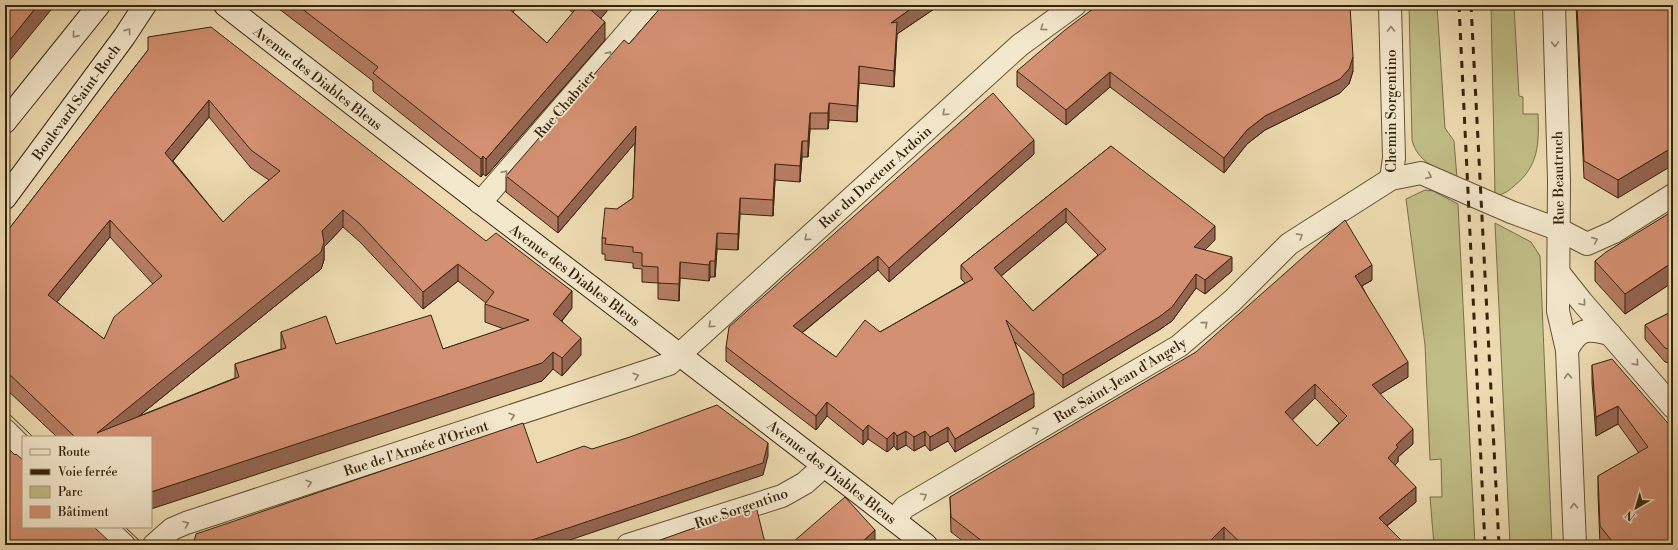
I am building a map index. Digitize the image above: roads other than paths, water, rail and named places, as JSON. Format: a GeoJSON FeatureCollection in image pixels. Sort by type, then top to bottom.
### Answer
{"type":"FeatureCollection","features":[{"type":"Feature","properties":{"kind":"street"},"geometry":{"type":"LineString","coordinates":[[5,122],[99,5]]}},
{"type":"Feature","properties":{"kind":"street","name":"Boulevard Saint-Roch"},"geometry":{"type":"LineString","coordinates":[[5,198],[124,37],[145,5]]}},
{"type":"Feature","properties":{"kind":"street","name":"Avenue des Diables Bleus"},"geometry":{"type":"LineString","coordinates":[[224,5],[926,545]]}},
{"type":"Feature","properties":{"kind":"street","name":"Rue Chabrier"},"geometry":{"type":"LineString","coordinates":[[480,203],[651,5]]}},
{"type":"Feature","properties":{"kind":"street","name":"Rue du Docteur Ardoin"},"geometry":{"type":"LineString","coordinates":[[679,354],[1020,45],[1075,5]]}},
{"type":"Feature","properties":{"kind":"street","name":"Chemin Sorgentino"},"geometry":{"type":"LineString","coordinates":[[1390,5],[1394,158],[1391,179],[1421,173],[1511,212],[1560,230],[1587,244],[1614,232],[1673,195]]}},
{"type":"Feature","properties":{"kind":"street","name":"Rue Beautruch"},"geometry":{"type":"LineString","coordinates":[[1554,5],[1560,230],[1558,311],[1567,350],[1575,545]]}},
{"type":"Feature","properties":{"kind":"street","name":"Rue Saint-Jean d'Angely"},"geometry":{"type":"LineString","coordinates":[[894,520],[905,507],[1179,346],[1232,301],[1289,244],[1391,179]]}},
{"type":"Feature","properties":{"kind":"street"},"geometry":{"type":"LineString","coordinates":[[1559,273],[1673,407]]}},
{"type":"Feature","properties":{"kind":"street"},"geometry":{"type":"LineString","coordinates":[[1567,350],[1573,340],[1582,331],[1595,330],[1610,334]]}},
{"type":"Feature","properties":{"kind":"street","name":"Rue de l'Armée d'Orient"},"geometry":{"type":"LineString","coordinates":[[154,545],[172,529],[186,523],[653,370],[669,364],[679,354]]}},
{"type":"Feature","properties":{"kind":"street"},"geometry":{"type":"LineString","coordinates":[[5,430],[22,447]]}},
{"type":"Feature","properties":{"kind":"street","name":"Rue Sorgentino"},"geometry":{"type":"LineString","coordinates":[[628,545],[782,496],[805,483],[824,466]]}},
{"type":"Feature","properties":{"kind":"street"},"geometry":{"type":"LineString","coordinates":[[106,528],[124,545]]}},
{"type":"Feature","properties":{"kind":"tram line"},"geometry":{"type":"LineString","coordinates":[[5,410],[32,436]]}},
{"type":"Feature","properties":{"kind":"tram line"},"geometry":{"type":"LineString","coordinates":[[126,528],[144,545]]}},
{"type":"Feature","properties":{"kind":"railway"},"geometry":{"type":"LineString","coordinates":[[1459,5],[1485,545]]}},
{"type":"Feature","properties":{"kind":"railway"},"geometry":{"type":"LineString","coordinates":[[1471,5],[1499,545]]}}]}
